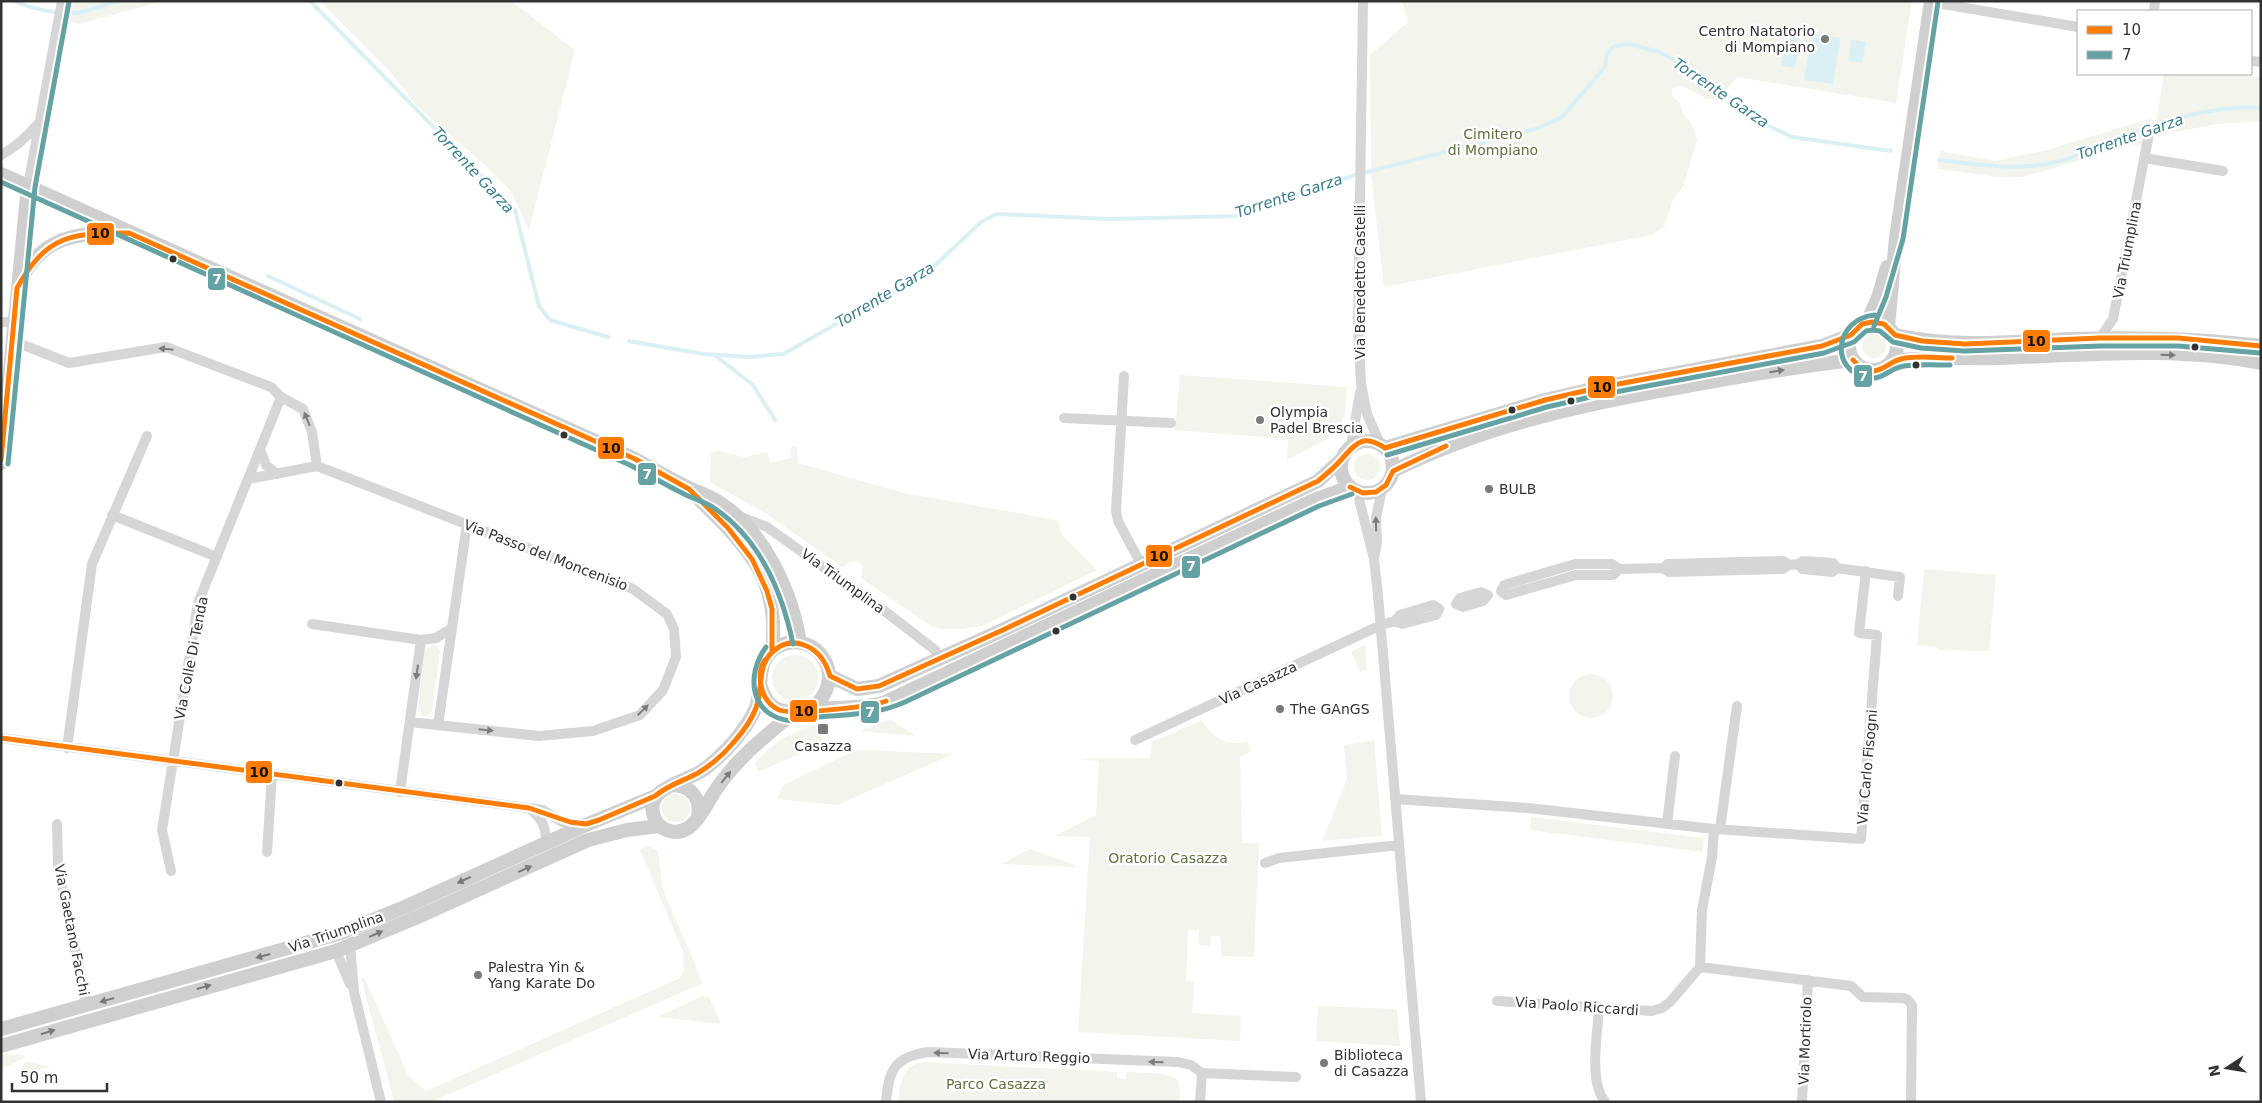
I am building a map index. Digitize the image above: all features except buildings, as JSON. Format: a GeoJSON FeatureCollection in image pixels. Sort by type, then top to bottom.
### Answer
{"type":"FeatureCollection","features":[{"type":"Feature","properties":{"kind":"main road"},"geometry":{"type":"LineString","coordinates":[[1892,361],[1897,348],[1892,331],[1896,238],[1931,2]]}},
{"type":"Feature","properties":{"kind":"main road"},"geometry":{"type":"LineString","coordinates":[[1,174],[634,459],[719,502],[738,515],[760,543],[778,572],[796,619],[800,643]]}},
{"type":"Feature","properties":{"kind":"main road"},"geometry":{"type":"LineString","coordinates":[[1,463],[6,369],[13,341],[8,322],[17,288],[28,186]]}},
{"type":"Feature","properties":{"kind":"main road"},"geometry":{"type":"LineString","coordinates":[[17,288],[32,261],[56,242],[84,233],[129,233]]}},
{"type":"Feature","properties":{"kind":"main road"},"geometry":{"type":"LineString","coordinates":[[1866,322],[1879,295],[1896,238]]}},
{"type":"Feature","properties":{"kind":"main road"},"geometry":{"type":"LineString","coordinates":[[830,676],[851,687],[864,690],[879,686],[1318,481],[1342,459],[1351,446],[1365,441],[1383,446],[1534,403],[1597,388],[1822,346],[1851,335],[1866,322],[1878,322],[1892,331],[1922,341],[1965,344],[2100,338],[2178,338],[2261,346]]}},
{"type":"Feature","properties":{"kind":"main road"},"geometry":{"type":"LineString","coordinates":[[1851,335],[1848,348],[1852,360],[1858,366],[1874,371],[1882,369],[1892,361],[1919,357],[1998,358],[2112,353],[2234,358],[2261,363]]}},
{"type":"Feature","properties":{"kind":"main road"},"geometry":{"type":"LineString","coordinates":[[1393,471],[1448,446],[1536,416],[1646,393],[1852,360]]}},
{"type":"Feature","properties":{"kind":"main road"},"geometry":{"type":"LineString","coordinates":[[1382,489],[1389,481],[1393,471],[1392,459],[1383,446]]}},
{"type":"Feature","properties":{"kind":"main road"},"geometry":{"type":"LineString","coordinates":[[1342,459],[1342,474],[1353,489]]}},
{"type":"Feature","properties":{"kind":"main road"},"geometry":{"type":"LineString","coordinates":[[687,487],[731,530],[747,550],[765,579],[774,621],[772,651]]}},
{"type":"Feature","properties":{"kind":"main road","name":"Via Triumplina"},"geometry":{"type":"LineString","coordinates":[[1,1046],[336,951],[588,840],[627,830],[659,826],[673,832],[681,832],[694,824],[717,788],[741,759],[792,714],[810,710],[862,708],[883,703],[1316,499],[1353,489],[1370,493],[1382,489]]}},
{"type":"Feature","properties":{"kind":"main road"},"geometry":{"type":"LineString","coordinates":[[772,651],[781,646],[800,643],[809,646],[824,658],[830,676],[828,690],[821,702],[810,710]]}},
{"type":"Feature","properties":{"kind":"main road","name":"Via Triumplina"},"geometry":{"type":"LineString","coordinates":[[1,1029],[341,933],[407,906],[546,842],[656,796],[667,787],[675,785],[703,770],[726,750],[741,733],[756,706],[762,663],[772,651]]}},
{"type":"Feature","properties":{"kind":"main road"},"geometry":{"type":"LineString","coordinates":[[759,679],[762,691],[769,702],[779,710],[792,714]]}},
{"type":"Feature","properties":{"kind":"main road"},"geometry":{"type":"LineString","coordinates":[[675,785],[682,786],[694,795],[698,801],[698,816]]}},
{"type":"Feature","properties":{"kind":"main road"},"geometry":{"type":"LineString","coordinates":[[656,796],[652,812],[659,826]]}},
{"type":"Feature","properties":{"kind":"street"},"geometry":{"type":"LineString","coordinates":[[28,186],[62,1]]}},
{"type":"Feature","properties":{"kind":"street","name":"Via Benedetto Castelli"},"geometry":{"type":"LineString","coordinates":[[1363,1],[1358,326],[1361,384],[1367,414],[1383,446]]}},
{"type":"Feature","properties":{"kind":"street"},"geometry":{"type":"LineString","coordinates":[[1931,2],[2077,27]]}},
{"type":"Feature","properties":{"kind":"street"},"geometry":{"type":"LineString","coordinates":[[1,155],[13,149],[27,137],[39,122]]}},
{"type":"Feature","properties":{"kind":"street","name":"Via Triumplina"},"geometry":{"type":"LineString","coordinates":[[2100,338],[2113,319],[2149,134]]}},
{"type":"Feature","properties":{"kind":"street"},"geometry":{"type":"LineString","coordinates":[[2144,158],[2223,171]]}},
{"type":"Feature","properties":{"kind":"street"},"geometry":{"type":"LineString","coordinates":[[13,341],[69,363],[166,347],[271,387],[282,397],[303,408],[312,432],[317,466],[248,479]]}},
{"type":"Feature","properties":{"kind":"street"},"geometry":{"type":"LineString","coordinates":[[1124,376],[1116,511],[1118,521],[1141,564]]}},
{"type":"Feature","properties":{"kind":"street","name":"Via Benedetto Castelli"},"geometry":{"type":"LineString","coordinates":[[1351,446],[1361,384]]}},
{"type":"Feature","properties":{"kind":"street","name":"Via Colle Di Tenda"},"geometry":{"type":"LineString","coordinates":[[171,871],[162,830],[198,603],[282,397]]}},
{"type":"Feature","properties":{"kind":"street"},"geometry":{"type":"LineString","coordinates":[[1064,418],[1171,423]]}},
{"type":"Feature","properties":{"kind":"street"},"geometry":{"type":"LineString","coordinates":[[67,748],[92,564],[147,436]]}},
{"type":"Feature","properties":{"kind":"street"},"geometry":{"type":"LineString","coordinates":[[260,449],[266,465],[277,474]]}},
{"type":"Feature","properties":{"kind":"street","name":"Via Passo del Moncenisio"},"geometry":{"type":"LineString","coordinates":[[317,466],[633,589],[667,614],[674,629],[676,657],[663,690],[640,715],[601,728],[565,735],[539,736],[410,722]]}},
{"type":"Feature","properties":{"kind":"street"},"geometry":{"type":"LineString","coordinates":[[1353,489],[1374,559],[1421,1102]]}},
{"type":"Feature","properties":{"kind":"street"},"geometry":{"type":"LineString","coordinates":[[1374,559],[1377,543],[1376,518],[1382,489]]}},
{"type":"Feature","properties":{"kind":"street"},"geometry":{"type":"LineString","coordinates":[[112,515],[217,557]]}},
{"type":"Feature","properties":{"kind":"street","name":"Via Triumplina"},"geometry":{"type":"LineString","coordinates":[[738,515],[767,527],[840,579],[935,650],[940,659]]}},
{"type":"Feature","properties":{"kind":"street"},"geometry":{"type":"LineString","coordinates":[[438,725],[467,524]]}},
{"type":"Feature","properties":{"kind":"street","name":"Via Casazza"},"geometry":{"type":"LineString","coordinates":[[1135,740],[1381,625],[1395,621],[1402,624],[1419,620],[1436,615],[1439,608],[1456,604],[1463,607],[1483,602],[1488,595],[1501,591],[1506,595],[1576,576],[1613,575],[1619,569],[1663,568],[1669,572],[1783,569],[1803,561],[1833,564],[1837,568],[1866,571]]}},
{"type":"Feature","properties":{"kind":"street"},"geometry":{"type":"LineString","coordinates":[[1866,571],[1900,577],[1898,596]]}},
{"type":"Feature","properties":{"kind":"street","name":"Via Carlo Fisogni"},"geometry":{"type":"LineString","coordinates":[[1395,799],[1528,808],[1717,829],[1861,839],[1877,635],[1859,633],[1866,571]]}},
{"type":"Feature","properties":{"kind":"street"},"geometry":{"type":"LineString","coordinates":[[312,624],[421,640],[436,638],[452,628]]}},
{"type":"Feature","properties":{"kind":"street"},"geometry":{"type":"LineString","coordinates":[[400,792],[421,640]]}},
{"type":"Feature","properties":{"kind":"street"},"geometry":{"type":"LineString","coordinates":[[1737,706],[1702,910],[1700,967],[1808,980]]}},
{"type":"Feature","properties":{"kind":"street"},"geometry":{"type":"LineString","coordinates":[[1,738],[543,810],[562,822],[588,824]]}},
{"type":"Feature","properties":{"kind":"street"},"geometry":{"type":"LineString","coordinates":[[1666,824],[1675,756]]}},
{"type":"Feature","properties":{"kind":"street"},"geometry":{"type":"LineString","coordinates":[[267,852],[272,775]]}},
{"type":"Feature","properties":{"kind":"street"},"geometry":{"type":"LineString","coordinates":[[529,808],[540,818],[546,829],[546,842]]}},
{"type":"Feature","properties":{"kind":"street","name":"Via Gaetano Facchi"},"geometry":{"type":"LineString","coordinates":[[57,824],[58,867],[87,1006]]}},
{"type":"Feature","properties":{"kind":"street"},"geometry":{"type":"LineString","coordinates":[[1265,863],[1271,859],[1399,845]]}},
{"type":"Feature","properties":{"kind":"street"},"geometry":{"type":"LineString","coordinates":[[350,946],[354,992],[382,1102]]}},
{"type":"Feature","properties":{"kind":"street"},"geometry":{"type":"LineString","coordinates":[[336,951],[354,992]]}},
{"type":"Feature","properties":{"kind":"street","name":"Via Paolo Riccardi"},"geometry":{"type":"LineString","coordinates":[[1496,1001],[1652,1011],[1662,1008],[1670,1002],[1700,967]]}},
{"type":"Feature","properties":{"kind":"street","name":"Via Mortirolo"},"geometry":{"type":"LineString","coordinates":[[1802,1102],[1808,980],[1851,986],[1863,997],[1903,998],[1908,1000],[1912,1005],[1911,1102]]}},
{"type":"Feature","properties":{"kind":"street"},"geometry":{"type":"LineString","coordinates":[[1599,1007],[1595,1076],[1599,1095],[1605,1102]]}},
{"type":"Feature","properties":{"kind":"street","name":"Via Arturo Reggio"},"geometry":{"type":"LineString","coordinates":[[886,1102],[888,1081],[893,1070],[901,1060],[928,1052],[1178,1062],[1191,1065],[1202,1073],[1296,1077]]}},
{"type":"Feature","properties":{"kind":"street"},"geometry":{"type":"LineString","coordinates":[[1200,1102],[1202,1073]]}},
{"type":"Feature","properties":{"kind":"green space"},"geometry":{"type":"Polygon","coordinates":[[[73,1],[163,1],[79,24],[68,21],[70,4],[73,1]]]}},
{"type":"Feature","properties":{"kind":"green space"},"geometry":{"type":"Polygon","coordinates":[[[320,1],[511,1],[575,50],[529,230],[511,191],[485,165],[417,106],[391,73],[320,1]]]}},
{"type":"Feature","properties":{"kind":"green space","name":"Cimitero di Mompiano"},"geometry":{"type":"Polygon","coordinates":[[[1402,1],[1912,1],[1896,103],[1738,77],[1718,98],[1707,99],[1681,85],[1672,89],[1672,96],[1680,103],[1683,113],[1693,126],[1697,140],[1684,185],[1673,200],[1664,227],[1652,235],[1384,287],[1371,175],[1370,55],[1408,22],[1402,1]]]}},
{"type":"Feature","properties":{"kind":"green space"},"geometry":{"type":"Polygon","coordinates":[[[2164,75],[2245,75],[2261,77],[2261,121],[2217,124],[2154,136],[2164,75]]]}},
{"type":"Feature","properties":{"kind":"green space"},"geometry":{"type":"Polygon","coordinates":[[[2152,118],[2145,146],[2132,145],[2023,177],[1998,177],[1937,169],[1940,151],[1995,161],[2047,150],[2152,118]]]}},
{"type":"Feature","properties":{"kind":"green space"},"geometry":{"type":"Polygon","coordinates":[[[1874,334],[1879,335],[1885,341],[1885,351],[1879,357],[1874,358],[1869,357],[1863,351],[1862,346],[1863,341],[1869,335],[1874,334]]]}},
{"type":"Feature","properties":{"kind":"green space","name":"Olympia Padel Brescia"},"geometry":{"type":"Polygon","coordinates":[[[1180,375],[1347,387],[1345,413],[1338,433],[1287,460],[1288,439],[1175,430],[1180,375]]]}},
{"type":"Feature","properties":{"kind":"green space"},"geometry":{"type":"Polygon","coordinates":[[[797,446],[798,463],[904,493],[1057,520],[1063,536],[1097,570],[982,626],[957,629],[932,627],[861,578],[863,566],[860,563],[853,561],[844,568],[765,513],[710,482],[711,452],[720,451],[744,457],[767,452],[771,463],[791,458],[791,447],[797,446]]]}},
{"type":"Feature","properties":{"kind":"green space"},"geometry":{"type":"Polygon","coordinates":[[[1367,454],[1376,458],[1380,467],[1376,476],[1367,480],[1358,476],[1354,467],[1358,458],[1367,454]]]}},
{"type":"Feature","properties":{"kind":"green space"},"geometry":{"type":"Polygon","coordinates":[[[1924,569],[1996,575],[1989,651],[1940,650],[1936,647],[1917,645],[1924,569]]]}},
{"type":"Feature","properties":{"kind":"green space"},"geometry":{"type":"Polygon","coordinates":[[[432,645],[437,646],[440,651],[432,711],[427,716],[423,716],[418,708],[425,650],[432,645]]]}},
{"type":"Feature","properties":{"kind":"green space"},"geometry":{"type":"Polygon","coordinates":[[[1365,645],[1367,669],[1360,672],[1351,652],[1365,645]]]}},
{"type":"Feature","properties":{"kind":"green space"},"geometry":{"type":"Polygon","coordinates":[[[790,655],[800,655],[814,665],[818,678],[814,691],[808,697],[800,701],[790,701],[776,691],[772,683],[772,673],[782,659],[790,655]]]}},
{"type":"Feature","properties":{"kind":"green space"},"geometry":{"type":"Polygon","coordinates":[[[1591,674],[1603,678],[1609,684],[1613,696],[1609,708],[1603,714],[1591,718],[1579,714],[1573,708],[1569,696],[1573,684],[1579,678],[1591,674]]]}},
{"type":"Feature","properties":{"kind":"green space"},"geometry":{"type":"Polygon","coordinates":[[[890,719],[916,736],[860,731],[890,719]]]}},
{"type":"Feature","properties":{"kind":"green space","name":"Oratorio Casazza"},"geometry":{"type":"Polygon","coordinates":[[[1202,720],[1215,736],[1227,742],[1240,743],[1247,741],[1251,751],[1240,757],[1242,843],[1259,843],[1254,957],[1222,956],[1220,936],[1211,936],[1210,946],[1199,945],[1199,930],[1188,930],[1186,981],[1194,982],[1192,1013],[1241,1016],[1240,1041],[1078,1032],[1090,837],[1055,836],[1096,815],[1099,761],[1075,759],[1150,758],[1152,742],[1202,720]]]}},
{"type":"Feature","properties":{"kind":"green space"},"geometry":{"type":"Polygon","coordinates":[[[816,726],[824,743],[758,772],[755,763],[768,749],[798,731],[816,726]]]}},
{"type":"Feature","properties":{"kind":"green space"},"geometry":{"type":"Polygon","coordinates":[[[1374,740],[1382,836],[1322,841],[1347,779],[1344,745],[1374,740]]]}},
{"type":"Feature","properties":{"kind":"green space"},"geometry":{"type":"Polygon","coordinates":[[[854,751],[953,754],[837,805],[777,799],[783,785],[854,751]]]}},
{"type":"Feature","properties":{"kind":"green space"},"geometry":{"type":"Polygon","coordinates":[[[676,794],[686,798],[690,808],[686,818],[676,822],[666,818],[662,808],[666,798],[676,794]]]}},
{"type":"Feature","properties":{"kind":"green space"},"geometry":{"type":"Polygon","coordinates":[[[1531,817],[1704,838],[1703,852],[1530,830],[1531,817]]]}},
{"type":"Feature","properties":{"kind":"green space"},"geometry":{"type":"Polygon","coordinates":[[[647,846],[658,851],[663,890],[703,983],[431,1102],[394,1102],[361,978],[364,977],[408,1075],[426,1091],[680,978],[684,969],[683,952],[640,850],[647,846]]]}},
{"type":"Feature","properties":{"kind":"green space"},"geometry":{"type":"Polygon","coordinates":[[[1030,849],[1075,865],[1075,867],[1001,864],[1030,849]]]}},
{"type":"Feature","properties":{"kind":"green space"},"geometry":{"type":"Polygon","coordinates":[[[702,996],[709,997],[721,1024],[658,1017],[702,996]]]}},
{"type":"Feature","properties":{"kind":"green space"},"geometry":{"type":"Polygon","coordinates":[[[1318,1006],[1397,1009],[1400,1046],[1316,1041],[1318,1006]]]}},
{"type":"Feature","properties":{"kind":"green space"},"geometry":{"type":"Polygon","coordinates":[[[1,1054],[23,1055],[26,1057],[1,1069],[1,1054]]]}},
{"type":"Feature","properties":{"kind":"green space"},"geometry":{"type":"Polygon","coordinates":[[[25,1061],[51,1067],[20,1074],[25,1061]]]}},
{"type":"Feature","properties":{"kind":"green space","name":"Parco Casazza"},"geometry":{"type":"Polygon","coordinates":[[[922,1062],[1117,1072],[1117,1078],[1126,1079],[1127,1072],[1162,1074],[1175,1078],[1178,1081],[1180,1089],[1179,1102],[898,1102],[901,1083],[906,1072],[915,1064],[922,1062]]]}},
{"type":"Feature","properties":{"kind":"shaded area"},"geometry":{"type":"Polygon","coordinates":[[[1786,30],[1801,33],[1795,68],[1781,66],[1786,30]]]}},
{"type":"Feature","properties":{"kind":"shaded area"},"geometry":{"type":"Polygon","coordinates":[[[1812,33],[1841,38],[1833,84],[1804,80],[1812,33]]]}},
{"type":"Feature","properties":{"kind":"shaded area"},"geometry":{"type":"Polygon","coordinates":[[[1851,39],[1866,42],[1862,63],[1848,61],[1851,39]]]}},
{"type":"Feature","properties":{"kind":"waterway","name":"Torrente Garza"},"geometry":{"type":"LineString","coordinates":[[14,1],[62,13],[81,12],[118,1]]}},
{"type":"Feature","properties":{"kind":"waterway","name":"Torrente Garza"},"geometry":{"type":"LineString","coordinates":[[310,1],[515,210],[539,306],[550,320],[608,337]]}},
{"type":"Feature","properties":{"kind":"waterway","name":"Torrente Garza"},"geometry":{"type":"LineString","coordinates":[[629,341],[703,354],[749,357],[783,354],[927,273],[981,222],[997,214],[1109,219],[1236,216],[1355,175],[1538,128],[1562,117],[1605,67],[1607,54],[1614,46],[1629,44],[1659,52],[1699,74],[1767,125],[1792,137],[1891,151]]}},
{"type":"Feature","properties":{"kind":"waterway","name":"Torrente Garza"},"geometry":{"type":"LineString","coordinates":[[1939,160],[2017,167],[2048,164],[2064,160],[2165,122],[2203,112],[2222,109],[2261,108]]}},
{"type":"Feature","properties":{"kind":"waterway"},"geometry":{"type":"LineString","coordinates":[[268,276],[360,319]]}},
{"type":"Feature","properties":{"kind":"waterway"},"geometry":{"type":"LineString","coordinates":[[716,356],[753,385],[775,420]]}},
{"type":"Feature","properties":{"kind":"transit line","name":"7"},"geometry":{"type":"LineString","coordinates":[[8,464],[35,187],[69,2]]}},
{"type":"Feature","properties":{"kind":"transit line","name":"7"},"geometry":{"type":"LineString","coordinates":[[1874,326],[1886,297],[1903,239],[1938,2]]}},
{"type":"Feature","properties":{"kind":"transit line","name":"7"},"geometry":{"type":"LineString","coordinates":[[1,182],[632,466],[679,492],[711,506],[744,535],[767,568],[782,605],[793,644]]}},
{"type":"Feature","properties":{"kind":"transit line","name":"10"},"geometry":{"type":"LineString","coordinates":[[1,460],[17,288],[39,257],[63,240],[92,234],[129,233],[635,459],[689,489],[728,528],[752,559],[767,591],[772,609],[772,651]]}},
{"type":"Feature","properties":{"kind":"transit line","name":"7"},"geometry":{"type":"LineString","coordinates":[[1875,315],[1861,319],[1851,326],[1844,335],[1842,356],[1847,366],[1855,373],[1873,378],[1904,366],[1950,365]]}},
{"type":"Feature","properties":{"kind":"transit line","name":"10"},"geometry":{"type":"LineString","coordinates":[[1385,448],[1545,400],[1597,388],[1822,346],[1851,335],[1862,324],[1872,322],[1884,324],[1895,335],[1922,341],[1965,344],[2100,338],[2178,338],[2261,346]]}},
{"type":"Feature","properties":{"kind":"transit line","name":"7"},"geometry":{"type":"LineString","coordinates":[[1387,455],[1547,407],[1599,395],[1824,353],[1854,342],[1866,331],[1872,330],[1880,331],[1893,342],[1921,348],[1964,351],[2100,346],[2178,346],[2260,353]]}},
{"type":"Feature","properties":{"kind":"transit line","name":"10"},"geometry":{"type":"LineString","coordinates":[[1853,360],[1862,368],[1873,371],[1897,360],[1907,358],[1952,358]]}},
{"type":"Feature","properties":{"kind":"transit line","name":"10"},"geometry":{"type":"LineString","coordinates":[[1,738],[529,808],[570,822],[586,824],[655,796],[670,786],[698,773],[721,756],[752,718],[758,700],[761,674],[766,659],[782,645],[795,643],[809,647],[821,657],[830,676],[857,689],[879,686],[1005,629],[1318,481],[1359,443],[1370,441],[1385,448]]}},
{"type":"Feature","properties":{"kind":"transit line","name":"10"},"geometry":{"type":"LineString","coordinates":[[1350,487],[1363,493],[1376,492],[1386,485],[1393,471],[1446,446]]}},
{"type":"Feature","properties":{"kind":"transit line","name":"7"},"geometry":{"type":"LineString","coordinates":[[766,647],[759,658],[755,670],[755,693],[767,712],[778,718],[799,721],[884,709],[905,702],[1319,506],[1352,494]]}},
{"type":"Feature","properties":{"kind":"transit line","name":"10"},"geometry":{"type":"LineString","coordinates":[[765,660],[760,674],[762,690],[768,702],[779,710],[800,712],[832,710],[886,701]]}},
{"type":"Feature","properties":{"kind":"place","name":"Centro Natatorio di Mompiano"},"geometry":{"type":"Point","coordinates":[1825,39]}},
{"type":"Feature","properties":{"kind":"place","name":"Olympia Padel Brescia"},"geometry":{"type":"Point","coordinates":[1260,420]}},
{"type":"Feature","properties":{"kind":"place","name":"BULB"},"geometry":{"type":"Point","coordinates":[1489,489]}},
{"type":"Feature","properties":{"kind":"place","name":"The GAnGS"},"geometry":{"type":"Point","coordinates":[1280,709]}},
{"type":"Feature","properties":{"kind":"place","name":"Casazza"},"geometry":{"type":"Point","coordinates":[823,729]}},
{"type":"Feature","properties":{"kind":"place","name":"Palestra Yin & Yang Karate Do"},"geometry":{"type":"Point","coordinates":[478,975]}},
{"type":"Feature","properties":{"kind":"place","name":"Biblioteca di Casazza"},"geometry":{"type":"Point","coordinates":[1324,1063]}}]}
